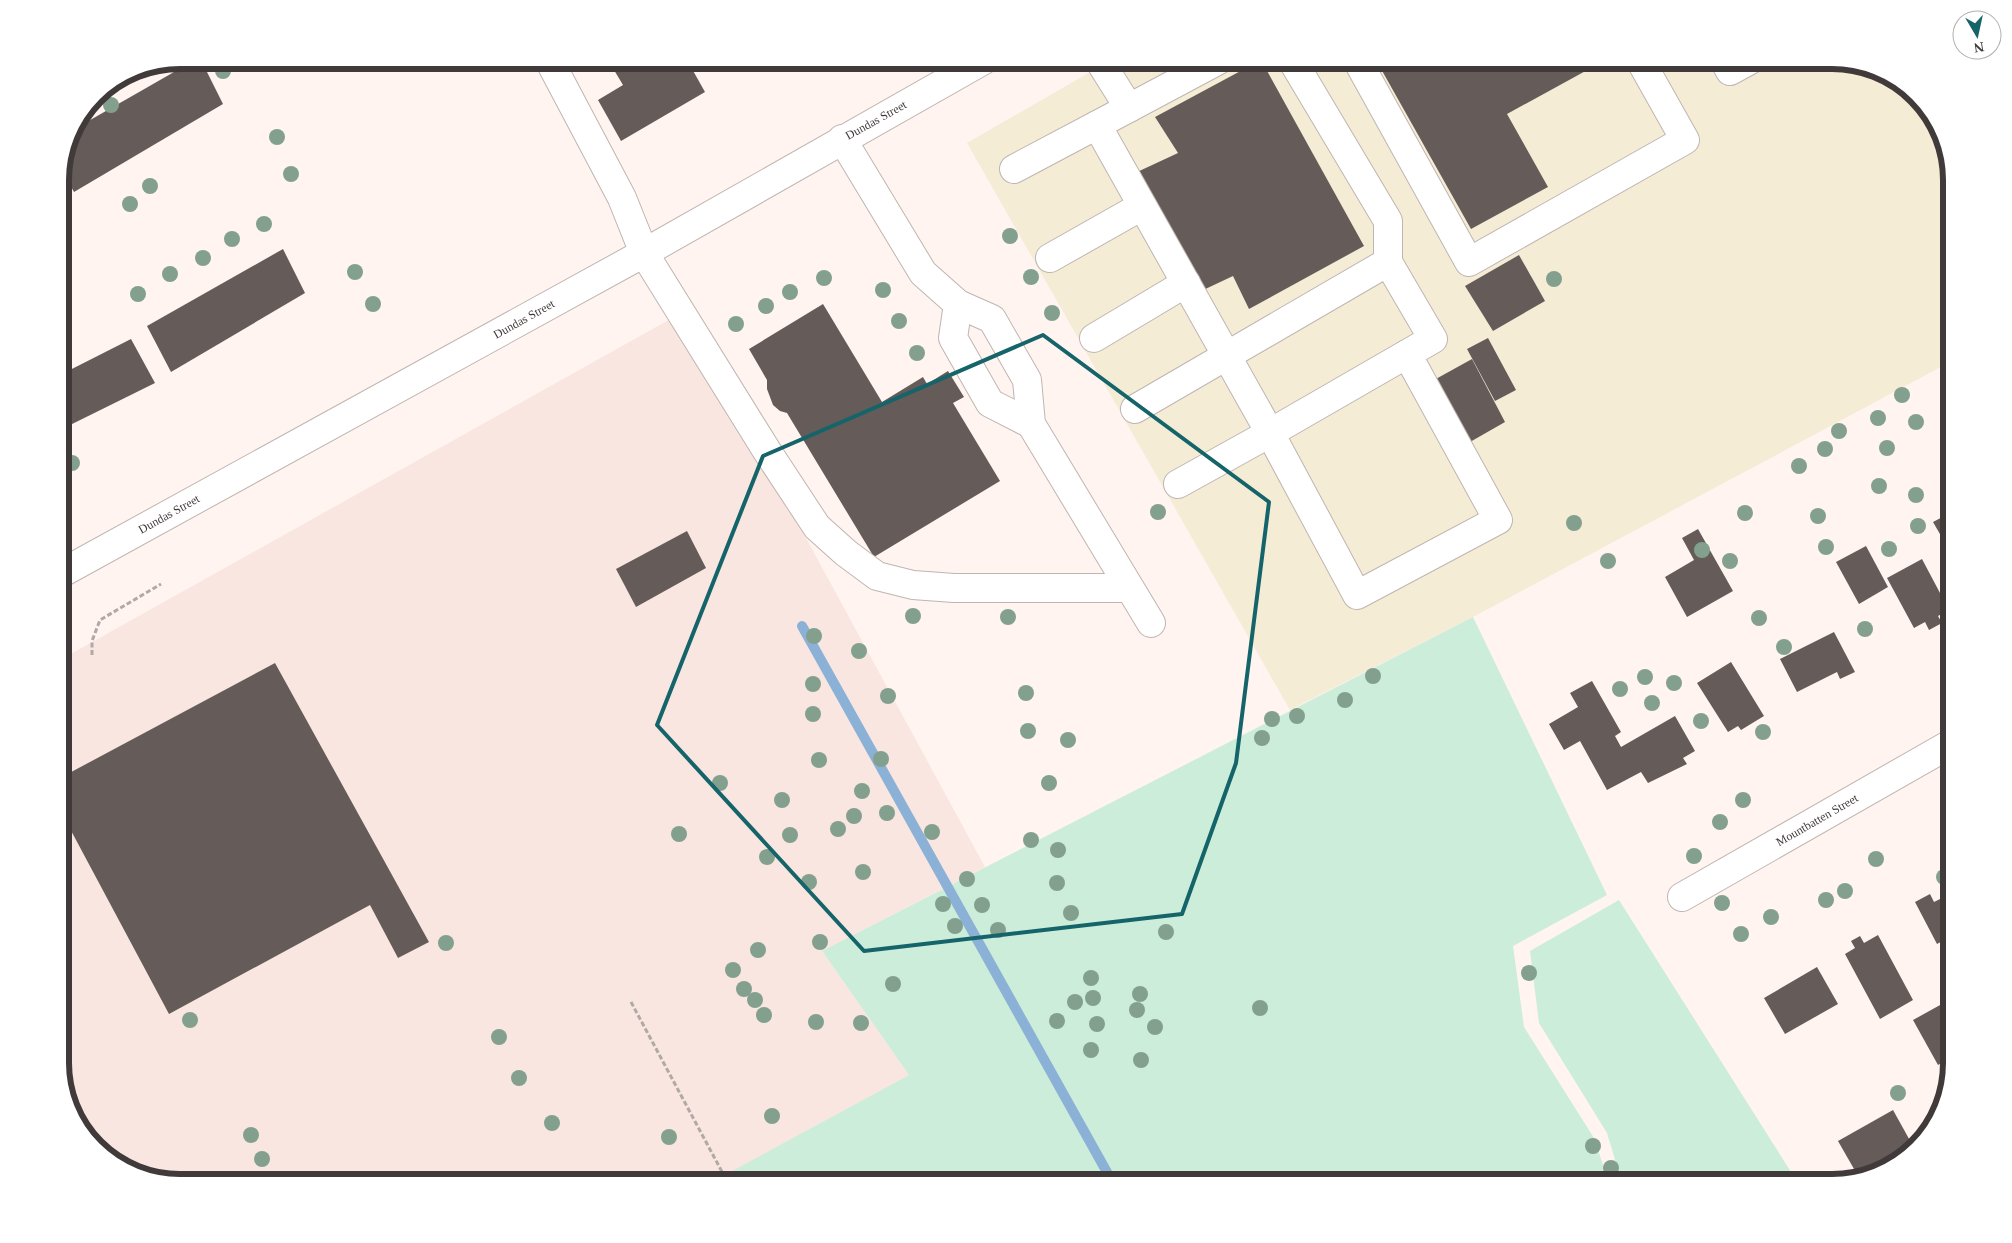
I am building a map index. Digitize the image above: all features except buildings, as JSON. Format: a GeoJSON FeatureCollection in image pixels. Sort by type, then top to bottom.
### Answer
{"type":"FeatureCollection","features":[{"type":"Feature","properties":{"kind":"main road"},"geometry":{"type":"LineString","coordinates":[[554,69],[622,198],[644,253],[767,451],[817,527],[876,576],[913,585],[954,588],[1129,588]]}},
{"type":"Feature","properties":{"kind":"main road","name":"Dundas Street"},"geometry":{"type":"LineString","coordinates":[[69,569],[644,253],[960,69]]}},
{"type":"Feature","properties":{"kind":"main road"},"geometry":{"type":"LineString","coordinates":[[1105,69],[1130,108]]}},
{"type":"Feature","properties":{"kind":"main road"},"geometry":{"type":"LineString","coordinates":[[1014,170],[1202,69]]}},
{"type":"Feature","properties":{"kind":"main road"},"geometry":{"type":"LineString","coordinates":[[1178,484],[1270,434],[1433,339],[1388,262],[1388,221],[1297,69]]}},
{"type":"Feature","properties":{"kind":"main road"},"geometry":{"type":"LineString","coordinates":[[1362,69],[1470,262],[1685,140],[1645,69]]}},
{"type":"Feature","properties":{"kind":"main road"},"geometry":{"type":"LineString","coordinates":[[1097,125],[1270,434],[1357,595],[1498,520],[1408,354]]}},
{"type":"Feature","properties":{"kind":"main road"},"geometry":{"type":"LineString","coordinates":[[842,139],[923,273],[958,304],[992,319],[1027,380],[1031,424],[1151,623]]}},
{"type":"Feature","properties":{"kind":"main road"},"geometry":{"type":"LineString","coordinates":[[1050,258],[1142,206]]}},
{"type":"Feature","properties":{"kind":"main road"},"geometry":{"type":"LineString","coordinates":[[1135,409],[1388,262]]}},
{"type":"Feature","properties":{"kind":"main road"},"geometry":{"type":"LineString","coordinates":[[1094,338],[1186,283]]}},
{"type":"Feature","properties":{"kind":"main road"},"geometry":{"type":"LineString","coordinates":[[958,304],[953,338],[990,404],[1031,424]]}},
{"type":"Feature","properties":{"kind":"main road","name":"Mountbatten Street"},"geometry":{"type":"LineString","coordinates":[[1682,897],[1943,748]]}},
{"type":"Feature","properties":{"kind":"path"},"geometry":{"type":"LineString","coordinates":[[92,655],[92,641],[100,620],[161,584]]}},
{"type":"Feature","properties":{"kind":"path"},"geometry":{"type":"LineString","coordinates":[[631,1002],[723,1174]]}},
{"type":"Feature","properties":{"kind":"highlighted area"},"geometry":{"type":"Polygon","coordinates":[[[1043,335],[1269,502],[1236,763],[1182,914],[864,951],[657,725],[763,456],[1043,335]]]}},
{"type":"Feature","properties":{"kind":"shaded area"},"geometry":{"type":"Polygon","coordinates":[[[1095,69],[1833,69],[1861,73],[1875,77],[1888,84],[1906,96],[1916,106],[1932,130],[1941,158],[1943,172],[1943,366],[1473,617],[1290,710],[967,143],[1095,69]]]}},
{"type":"Feature","properties":{"kind":"shaded area"},"geometry":{"type":"Polygon","coordinates":[[[683,312],[985,867],[822,951],[909,1075],[735,1170],[737,1174],[179,1174],[151,1170],[137,1166],[124,1159],[96,1137],[80,1113],[71,1085],[69,1071],[69,655],[683,312]]]}},
{"type":"Feature","properties":{"kind":"green space"},"geometry":{"type":"Polygon","coordinates":[[[1473,617],[1607,895],[1513,946],[1524,1027],[1594,1138],[1606,1174],[736,1174],[734,1170],[909,1075],[822,951],[1473,617]]]}},
{"type":"Feature","properties":{"kind":"green space"},"geometry":{"type":"Polygon","coordinates":[[[1619,900],[1792,1174],[1619,1174],[1607,1133],[1539,1023],[1530,951],[1619,900]]]}},
{"type":"Feature","properties":{"kind":"waterway"},"geometry":{"type":"LineString","coordinates":[[802,626],[1108,1174]]}}]}
